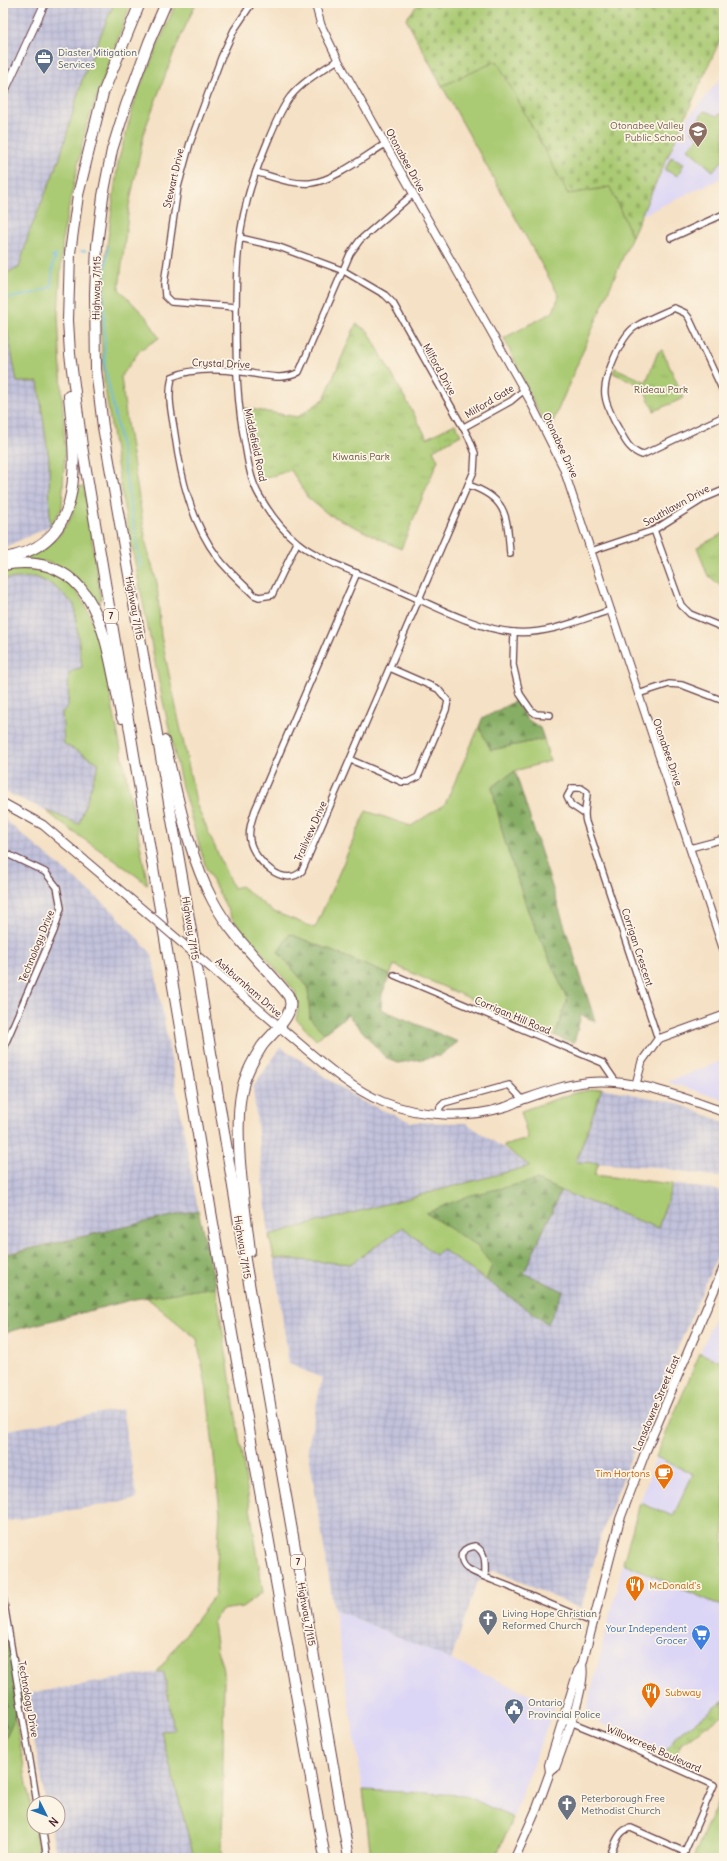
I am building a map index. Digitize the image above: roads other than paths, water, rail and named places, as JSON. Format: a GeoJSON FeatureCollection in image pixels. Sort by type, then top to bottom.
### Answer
{"type":"FeatureCollection","features":[{"type":"Feature","properties":{"kind":"highway","name":"7"},"geometry":{"type":"LineString","coordinates":[[140,3],[103,93],[78,195],[69,281],[70,354],[82,446],[222,1277],[325,1858]]}},
{"type":"Feature","properties":{"kind":"highway","name":"Highway 7/115"},"geometry":{"type":"LineString","coordinates":[[166,3],[149,42],[112,150],[102,210],[95,294],[96,369],[103,427],[243,1227],[257,1326],[349,1858]]}},
{"type":"Feature","properties":{"kind":"highway"},"geometry":{"type":"LineString","coordinates":[[3,558],[37,548],[47,540],[64,519],[70,504],[74,449],[68,384],[70,354]]}},
{"type":"Feature","properties":{"kind":"highway"},"geometry":{"type":"LineString","coordinates":[[3,565],[15,563],[40,564],[52,567],[62,571],[83,589],[99,623],[108,652],[130,749],[136,765]]}},
{"type":"Feature","properties":{"kind":"highway"},"geometry":{"type":"LineString","coordinates":[[140,638],[150,668],[160,724],[188,831],[198,866],[212,900],[226,923],[290,999],[288,1014],[254,1060],[244,1082],[240,1105],[243,1227]]}},
{"type":"Feature","properties":{"kind":"main road","name":"Ashburnham Drive"},"geometry":{"type":"LineString","coordinates":[[3,803],[43,825],[331,1070],[356,1088],[383,1102],[413,1111],[439,1114],[476,1114],[506,1107],[561,1087],[589,1082],[616,1082],[636,1084],[668,1092],[724,1112]]}},
{"type":"Feature","properties":{"kind":"main road","name":"Lansdowne Street East"},"geometry":{"type":"LineString","coordinates":[[515,1858],[537,1808],[550,1772],[549,1765],[567,1721],[578,1671],[582,1665],[594,1623],[620,1519],[645,1453],[724,1267]]}},
{"type":"Feature","properties":{"kind":"street"},"geometry":{"type":"LineString","coordinates":[[3,95],[45,3]]}},
{"type":"Feature","properties":{"kind":"street","name":"Stewart Drive"},"geometry":{"type":"LineString","coordinates":[[236,307],[171,302],[165,296],[164,284],[178,187],[190,143],[221,58],[234,30],[252,3]]}},
{"type":"Feature","properties":{"kind":"street","name":"Otonabee Drive"},"geometry":{"type":"LineString","coordinates":[[315,3],[321,25],[338,60],[523,391],[563,467],[724,951]]}},
{"type":"Feature","properties":{"kind":"street","name":"Middlefield Road"},"geometry":{"type":"LineString","coordinates":[[338,60],[315,75],[290,97],[273,128],[246,203],[240,238],[236,307],[236,371],[239,418],[252,477],[258,494],[297,543],[326,559],[357,573],[470,622],[488,628],[514,632],[560,627],[610,610]]}},
{"type":"Feature","properties":{"kind":"street"},"geometry":{"type":"LineString","coordinates":[[256,172],[285,180],[310,183],[333,175],[385,144]]}},
{"type":"Feature","properties":{"kind":"street","name":"Crystal Drive"},"geometry":{"type":"LineString","coordinates":[[297,543],[272,595],[258,597],[249,590],[217,556],[198,524],[190,505],[178,459],[168,393],[172,377],[185,371],[236,371],[283,377],[292,377],[299,372],[344,271],[350,254],[360,240],[412,194]]}},
{"type":"Feature","properties":{"kind":"street"},"geometry":{"type":"LineString","coordinates":[[671,238],[724,214]]}},
{"type":"Feature","properties":{"kind":"street","name":"Milford Drive"},"geometry":{"type":"LineString","coordinates":[[240,238],[278,247],[344,271],[385,295],[393,303],[447,400],[464,427],[475,453],[474,471],[418,599]]}},
{"type":"Feature","properties":{"kind":"street"},"geometry":{"type":"LineString","coordinates":[[724,393],[690,318],[685,313],[674,308],[634,327],[624,339],[605,383],[605,396],[610,412],[627,445],[634,453],[642,456],[724,416]]}},
{"type":"Feature","properties":{"kind":"street","name":"Milford Gate"},"geometry":{"type":"LineString","coordinates":[[464,427],[511,401],[523,391]]}},
{"type":"Feature","properties":{"kind":"street"},"geometry":{"type":"LineString","coordinates":[[468,485],[492,497],[501,506],[506,514],[510,554]]}},
{"type":"Feature","properties":{"kind":"street","name":"Southlawn Drive"},"geometry":{"type":"LineString","coordinates":[[591,551],[654,530],[706,498],[724,490]]}},
{"type":"Feature","properties":{"kind":"street"},"geometry":{"type":"LineString","coordinates":[[654,530],[681,605],[690,614],[724,628]]}},
{"type":"Feature","properties":{"kind":"street","name":"Trailview Drive"},"geometry":{"type":"LineString","coordinates":[[357,573],[250,824],[250,840],[256,855],[266,866],[278,874],[290,878],[298,875],[302,871],[351,760],[418,599]]}},
{"type":"Feature","properties":{"kind":"street"},"geometry":{"type":"LineString","coordinates":[[514,632],[513,665],[520,694],[531,710],[536,714],[550,715]]}},
{"type":"Feature","properties":{"kind":"street"},"geometry":{"type":"LineString","coordinates":[[351,760],[402,782],[414,780],[418,777],[443,717],[448,701],[438,689],[390,668]]}},
{"type":"Feature","properties":{"kind":"street"},"geometry":{"type":"LineString","coordinates":[[638,694],[669,684],[682,685],[724,701]]}},
{"type":"Feature","properties":{"kind":"street","name":"Corrigan Crescent"},"geometry":{"type":"LineString","coordinates":[[583,813],[587,803],[587,792],[581,788],[572,788],[567,797],[571,805],[583,813],[658,1039]]}},
{"type":"Feature","properties":{"kind":"street"},"geometry":{"type":"LineString","coordinates":[[690,848],[724,839]]}},
{"type":"Feature","properties":{"kind":"street","name":"Technology Drive"},"geometry":{"type":"LineString","coordinates":[[3,852],[45,872],[57,887],[61,908],[54,931],[3,1049]]}},
{"type":"Feature","properties":{"kind":"street","name":"Corrigan Hill Road"},"geometry":{"type":"LineString","coordinates":[[394,974],[603,1063],[616,1082]]}},
{"type":"Feature","properties":{"kind":"street"},"geometry":{"type":"LineString","coordinates":[[636,1084],[642,1061],[658,1039],[724,1015]]}},
{"type":"Feature","properties":{"kind":"street"},"geometry":{"type":"LineString","coordinates":[[439,1114],[440,1107],[444,1103],[509,1085],[523,1100]]}},
{"type":"Feature","properties":{"kind":"street"},"geometry":{"type":"LineString","coordinates":[[485,1576],[484,1555],[482,1550],[475,1546],[466,1548],[462,1554],[463,1564],[467,1569],[594,1623]]}},
{"type":"Feature","properties":{"kind":"street","name":"Technology Drive"},"geometry":{"type":"LineString","coordinates":[[3,1597],[37,1795]]}},
{"type":"Feature","properties":{"kind":"street","name":"Willowcreek Boulevard"},"geometry":{"type":"LineString","coordinates":[[567,1721],[610,1738],[714,1785],[685,1852]]}},
{"type":"Feature","properties":{"kind":"street"},"geometry":{"type":"LineString","coordinates":[[609,1858],[621,1833],[624,1830],[631,1828],[685,1852],[682,1858]]}},
{"type":"Feature","properties":{"kind":"street"},"geometry":{"type":"LineString","coordinates":[[43,1835],[47,1858]]}},
{"type":"Feature","properties":{"kind":"waterway"},"geometry":{"type":"LineString","coordinates":[[108,247],[104,291],[105,366],[119,435],[141,569]]}},
{"type":"Feature","properties":{"kind":"waterway"},"geometry":{"type":"LineString","coordinates":[[81,251],[86,251]]}},
{"type":"Feature","properties":{"kind":"waterway"},"geometry":{"type":"LineString","coordinates":[[3,299],[31,294],[51,287],[53,263],[56,259],[52,257],[57,255]]}},
{"type":"Feature","properties":{"kind":"place","name":"Diaster Mitigation Services"},"geometry":{"type":"Point","coordinates":[44,75]}},
{"type":"Feature","properties":{"kind":"place","name":"Otonabee Valley Public School"},"geometry":{"type":"Point","coordinates":[698,148]}},
{"type":"Feature","properties":{"kind":"place","name":"Tim Hortons"},"geometry":{"type":"Point","coordinates":[664,1490]}},
{"type":"Feature","properties":{"kind":"place","name":"McDonald's"},"geometry":{"type":"Point","coordinates":[635,1602]}},
{"type":"Feature","properties":{"kind":"place","name":"Living Hope Christian Reformed Church"},"geometry":{"type":"Point","coordinates":[488,1636]}},
{"type":"Feature","properties":{"kind":"place","name":"Your Independent Grocer"},"geometry":{"type":"Point","coordinates":[701,1651]}},
{"type":"Feature","properties":{"kind":"place","name":"Subway"},"geometry":{"type":"Point","coordinates":[651,1709]}},
{"type":"Feature","properties":{"kind":"place","name":"Ontario Provincial Police"},"geometry":{"type":"Point","coordinates":[514,1725]}},
{"type":"Feature","properties":{"kind":"place","name":"Peterborough Free Methodist Church"},"geometry":{"type":"Point","coordinates":[567,1821]}},
{"type":"Feature","properties":{"kind":"park label","name":"Rideau Park"},"geometry":{"type":"Point","coordinates":[661,389]}},
{"type":"Feature","properties":{"kind":"park label","name":"Kiwanis Park"},"geometry":{"type":"Point","coordinates":[361,456]}}]}
